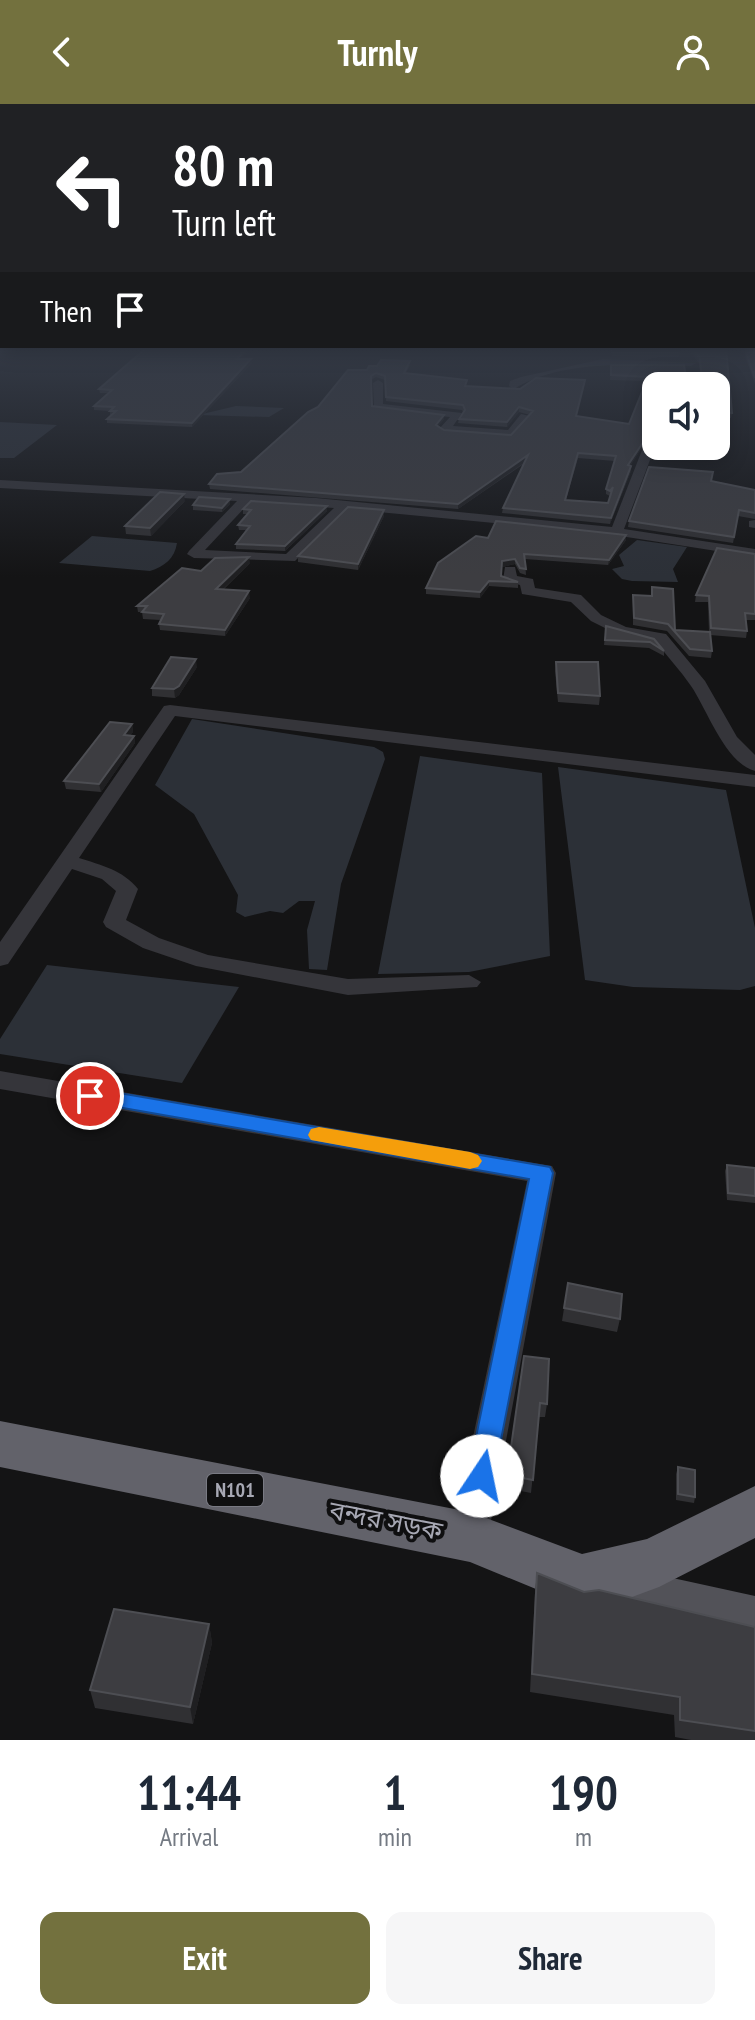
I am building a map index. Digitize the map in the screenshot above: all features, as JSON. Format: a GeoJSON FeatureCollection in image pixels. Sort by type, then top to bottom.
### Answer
{"type":"FeatureCollection","features":[{"type":"Feature","properties":{"kind":"highway","name":"বন্দর সড়ক"},"geometry":{"type":"LineString","coordinates":[[0,1444],[470,1537],[582,1581]]}},
{"type":"Feature","properties":{"kind":"highway"},"geometry":{"type":"LineString","coordinates":[[582,1581],[632,1571],[659,1561],[755,1511]]}},
{"type":"Feature","properties":{"kind":"main road"},"geometry":{"type":"LineString","coordinates":[[582,1581],[755,1620]]}},
{"type":"Feature","properties":{"kind":"street"},"geometry":{"type":"LineString","coordinates":[[449,424],[445,429],[511,434],[519,424]]}},
{"type":"Feature","properties":{"kind":"street"},"geometry":{"type":"LineString","coordinates":[[440,438],[476,440],[486,432]]}},
{"type":"Feature","properties":{"kind":"street"},"geometry":{"type":"LineString","coordinates":[[616,531],[631,503],[642,458]]}},
{"type":"Feature","properties":{"kind":"street"},"geometry":{"type":"LineString","coordinates":[[0,484],[344,505],[616,531],[755,553]]}},
{"type":"Feature","properties":{"kind":"street"},"geometry":{"type":"LineString","coordinates":[[246,499],[194,554],[290,558],[344,505]]}},
{"type":"Feature","properties":{"kind":"street"},"geometry":{"type":"LineString","coordinates":[[510,570],[510,580],[528,582],[527,591],[576,598],[596,618],[622,631],[660,637],[699,685],[730,740],[755,765]]}},
{"type":"Feature","properties":{"kind":"street"},"geometry":{"type":"LineString","coordinates":[[0,959],[170,710],[755,781]]}},
{"type":"Feature","properties":{"kind":"street"},"geometry":{"type":"LineString","coordinates":[[67,861],[109,875],[127,889],[114,922],[151,943],[204,961],[348,987],[469,982]]}},
{"type":"Feature","properties":{"kind":"street"},"geometry":{"type":"LineString","coordinates":[[0,1080],[542,1173],[470,1537]]}},
{"type":"Feature","properties":{"kind":"shaded area"},"geometry":{"type":"Polygon","coordinates":[[[0,424],[57,425],[14,458],[0,458],[0,424]]]}},
{"type":"Feature","properties":{"kind":"shaded area"},"geometry":{"type":"Polygon","coordinates":[[[92,536],[177,543],[168,561],[150,571],[59,563],[92,536]]]}},
{"type":"Feature","properties":{"kind":"shaded area"},"geometry":{"type":"Polygon","coordinates":[[[637,540],[687,547],[673,569],[678,582],[632,581],[622,579],[612,569],[624,566],[619,555],[637,540]]]}},
{"type":"Feature","properties":{"kind":"shaded area"},"geometry":{"type":"Polygon","coordinates":[[[192,719],[374,747],[383,752],[385,759],[341,884],[327,970],[309,969],[307,930],[315,901],[299,901],[283,913],[270,911],[245,917],[236,912],[238,895],[194,814],[155,785],[192,719]]]}},
{"type":"Feature","properties":{"kind":"shaded area"},"geometry":{"type":"Polygon","coordinates":[[[420,756],[542,773],[550,956],[469,972],[378,974],[420,756]]]}},
{"type":"Feature","properties":{"kind":"shaded area"},"geometry":{"type":"Polygon","coordinates":[[[558,767],[726,790],[755,928],[755,986],[740,990],[633,987],[585,980],[558,767]]]}},
{"type":"Feature","properties":{"kind":"shaded area"},"geometry":{"type":"Polygon","coordinates":[[[47,965],[239,987],[182,1083],[0,1054],[0,1039],[47,965]]]}},
{"type":"Feature","properties":{"kind":"building"},"geometry":{"type":"Polygon","coordinates":[[[294,424],[437,424],[444,430],[511,435],[521,424],[642,424],[642,444],[628,465],[631,466],[611,518],[503,508],[528,455],[458,504],[209,484],[217,474],[241,472],[294,424]],[[578,453],[565,500],[608,503],[613,487],[610,491],[606,489],[616,456],[578,453]]]}},
{"type":"Feature","properties":{"kind":"building"},"geometry":{"type":"Polygon","coordinates":[[[649,467],[713,472],[711,481],[755,490],[755,513],[739,510],[734,537],[629,521],[649,467]]]}},
{"type":"Feature","properties":{"kind":"building"},"geometry":{"type":"Polygon","coordinates":[[[160,492],[184,494],[150,528],[125,526],[160,492]]]}},
{"type":"Feature","properties":{"kind":"building"},"geometry":{"type":"Polygon","coordinates":[[[199,497],[230,499],[222,508],[193,505],[199,497]]]}},
{"type":"Feature","properties":{"kind":"building"},"geometry":{"type":"Polygon","coordinates":[[[251,501],[327,506],[285,546],[236,544],[250,526],[238,525],[251,510],[243,509],[251,501]]]}},
{"type":"Feature","properties":{"kind":"building"},"geometry":{"type":"Polygon","coordinates":[[[348,507],[384,510],[358,564],[298,556],[348,507]]]}},
{"type":"Feature","properties":{"kind":"building"},"geometry":{"type":"Polygon","coordinates":[[[496,521],[626,535],[609,560],[524,554],[526,569],[520,568],[515,559],[502,561],[501,576],[518,582],[489,581],[480,592],[426,588],[438,563],[476,536],[488,538],[496,521]]]}},
{"type":"Feature","properties":{"kind":"building"},"geometry":{"type":"Polygon","coordinates":[[[717,548],[755,554],[755,614],[745,613],[747,631],[711,628],[709,596],[696,595],[717,548]]]}},
{"type":"Feature","properties":{"kind":"building"},"geometry":{"type":"Polygon","coordinates":[[[249,557],[216,589],[249,591],[225,630],[159,624],[164,614],[142,612],[147,606],[137,606],[182,568],[201,571],[215,558],[249,557]]]}},
{"type":"Feature","properties":{"kind":"building"},"geometry":{"type":"Polygon","coordinates":[[[652,587],[673,589],[675,630],[710,632],[712,651],[690,649],[668,624],[634,618],[633,595],[652,596],[652,587]]]}},
{"type":"Feature","properties":{"kind":"building"},"geometry":{"type":"Polygon","coordinates":[[[606,626],[654,639],[664,651],[650,642],[605,640],[606,626]]]}},
{"type":"Feature","properties":{"kind":"building"},"geometry":{"type":"Polygon","coordinates":[[[171,657],[196,659],[179,686],[174,689],[152,688],[171,657]]]}},
{"type":"Feature","properties":{"kind":"building"},"geometry":{"type":"Polygon","coordinates":[[[556,662],[598,662],[600,696],[558,693],[556,662]]]}},
{"type":"Feature","properties":{"kind":"building"},"geometry":{"type":"Polygon","coordinates":[[[110,722],[132,724],[124,735],[134,736],[99,784],[64,781],[110,722]]]}},
{"type":"Feature","properties":{"kind":"building"},"geometry":{"type":"Polygon","coordinates":[[[727,1165],[755,1168],[755,1196],[728,1193],[727,1165]]]}},
{"type":"Feature","properties":{"kind":"building"},"geometry":{"type":"Polygon","coordinates":[[[568,1283],[622,1294],[620,1319],[564,1308],[568,1283]]]}},
{"type":"Feature","properties":{"kind":"building"},"geometry":{"type":"Polygon","coordinates":[[[524,1356],[549,1359],[547,1404],[540,1403],[533,1480],[507,1475],[524,1356]]]}},
{"type":"Feature","properties":{"kind":"building"},"geometry":{"type":"Polygon","coordinates":[[[678,1467],[695,1470],[695,1497],[678,1494],[678,1467]]]}},
{"type":"Feature","properties":{"kind":"building"},"geometry":{"type":"Polygon","coordinates":[[[537,1573],[584,1592],[599,1590],[755,1627],[755,1731],[680,1720],[680,1697],[532,1674],[537,1573]]]}},
{"type":"Feature","properties":{"kind":"building"},"geometry":{"type":"Polygon","coordinates":[[[114,1609],[209,1624],[190,1707],[90,1690],[114,1609]]]}},
{"type":"Feature","properties":{"kind":"slow traffic"},"geometry":{"type":"LineString","coordinates":[[319,1135],[470,1161]]}},
{"type":"Feature","properties":{"kind":"route"},"geometry":{"type":"LineString","coordinates":[[90,1096],[542,1173],[482,1476]]}}]}
